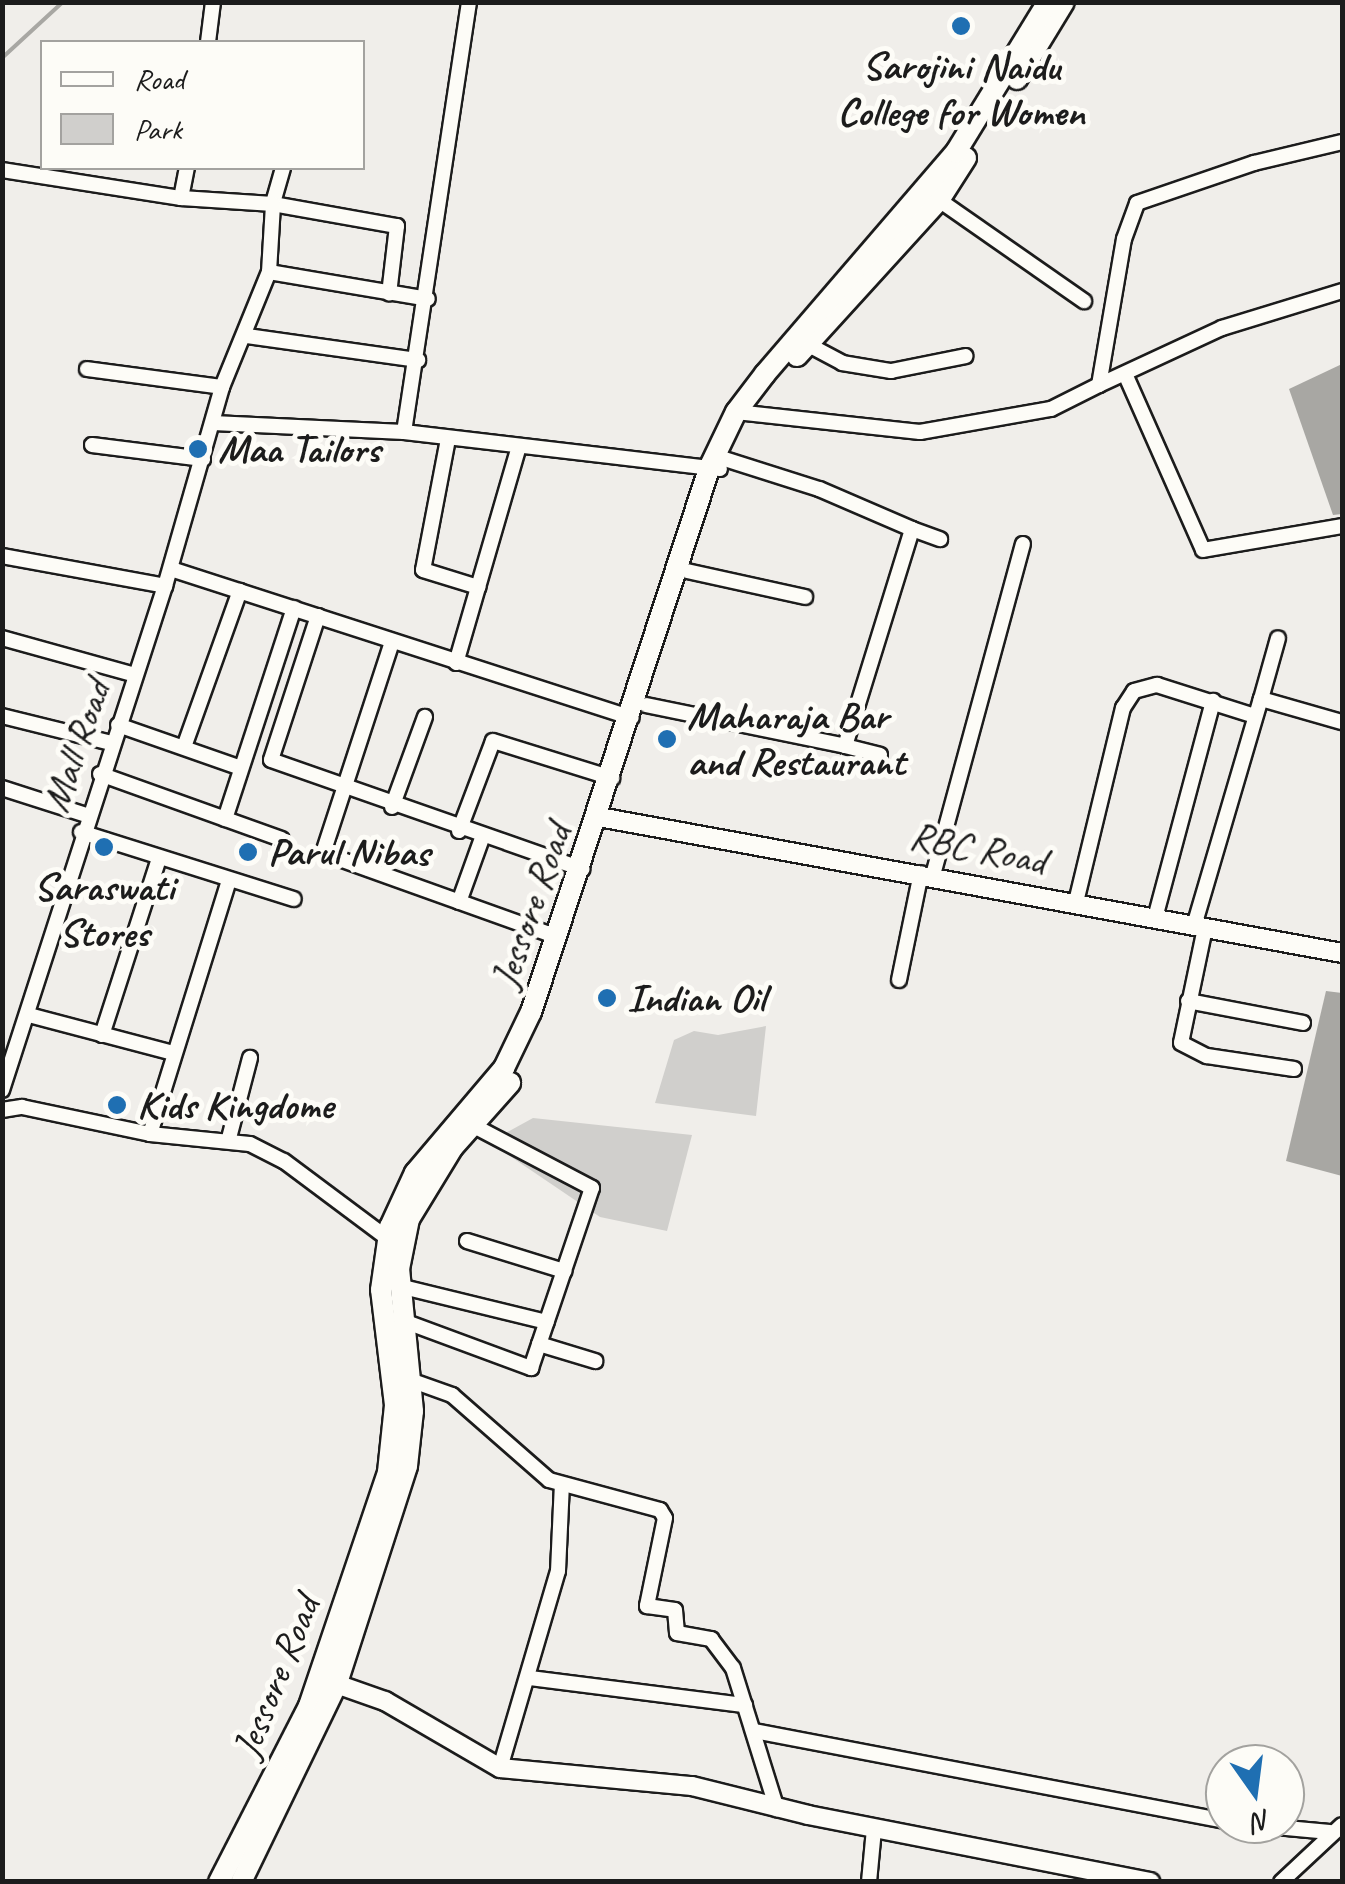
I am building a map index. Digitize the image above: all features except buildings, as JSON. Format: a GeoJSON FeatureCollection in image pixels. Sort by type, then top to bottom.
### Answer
{"type":"FeatureCollection","features":[{"type":"Feature","properties":{"kind":"main road","name":"Jessore Road"},"geometry":{"type":"LineString","coordinates":[[241,1882],[328,1681],[407,1466],[410,1380],[393,1244],[422,1194],[526,1058],[717,463],[740,413],[945,166],[1048,2]]}},
{"type":"Feature","properties":{"kind":"main road","name":"Jessore Road"},"geometry":{"type":"LineString","coordinates":[[740,413],[939,200],[1064,2]]}},
{"type":"Feature","properties":{"kind":"main road","name":"Jessore Road"},"geometry":{"type":"LineString","coordinates":[[219,1882],[328,1681],[393,1448],[381,1290],[393,1244],[424,1160],[511,1057],[605,818],[612,778],[688,572],[717,463]]}},
{"type":"Feature","properties":{"kind":"street"},"geometry":{"type":"LineString","coordinates":[[208,40],[212,2]]}},
{"type":"Feature","properties":{"kind":"street"},"geometry":{"type":"LineString","coordinates":[[404,432],[428,299],[470,2]]}},
{"type":"Feature","properties":{"kind":"street"},"geometry":{"type":"LineString","coordinates":[[1099,385],[1124,239],[1137,203],[1342,142]]}},
{"type":"Feature","properties":{"kind":"street"},"geometry":{"type":"LineString","coordinates":[[2,170],[182,198],[273,204],[397,226],[389,294]]}},
{"type":"Feature","properties":{"kind":"street"},"geometry":{"type":"LineString","coordinates":[[182,198],[186,170]]}},
{"type":"Feature","properties":{"kind":"street","name":"Mall Road"},"geometry":{"type":"LineString","coordinates":[[7,1076],[86,815],[166,586],[222,387],[247,336],[269,272],[273,204],[282,170]]}},
{"type":"Feature","properties":{"kind":"street"},"geometry":{"type":"LineString","coordinates":[[939,200],[1084,301]]}},
{"type":"Feature","properties":{"kind":"street"},"geometry":{"type":"LineString","coordinates":[[269,272],[428,299]]}},
{"type":"Feature","properties":{"kind":"street"},"geometry":{"type":"LineString","coordinates":[[740,413],[920,432],[1035,413],[1126,376],[1222,328],[1342,291]]}},
{"type":"Feature","properties":{"kind":"street"},"geometry":{"type":"LineString","coordinates":[[247,336],[418,360]]}},
{"type":"Feature","properties":{"kind":"street"},"geometry":{"type":"LineString","coordinates":[[807,344],[842,363],[891,371],[966,356]]}},
{"type":"Feature","properties":{"kind":"street"},"geometry":{"type":"LineString","coordinates":[[88,369],[222,387]]}},
{"type":"Feature","properties":{"kind":"street"},"geometry":{"type":"LineString","coordinates":[[1126,376],[1203,550],[1342,526]]}},
{"type":"Feature","properties":{"kind":"street"},"geometry":{"type":"LineString","coordinates":[[213,422],[404,432],[518,450],[717,463],[819,489],[940,539]]}},
{"type":"Feature","properties":{"kind":"street"},"geometry":{"type":"LineString","coordinates":[[448,439],[423,570],[478,587]]}},
{"type":"Feature","properties":{"kind":"street"},"geometry":{"type":"LineString","coordinates":[[92,445],[203,459]]}},
{"type":"Feature","properties":{"kind":"street"},"geometry":{"type":"LineString","coordinates":[[456,663],[518,450]]}},
{"type":"Feature","properties":{"kind":"street"},"geometry":{"type":"LineString","coordinates":[[844,746],[912,529]]}},
{"type":"Feature","properties":{"kind":"street"},"geometry":{"type":"LineString","coordinates":[[900,980],[1023,544]]}},
{"type":"Feature","properties":{"kind":"street"},"geometry":{"type":"LineString","coordinates":[[2,556],[166,586]]}},
{"type":"Feature","properties":{"kind":"street"},"geometry":{"type":"LineString","coordinates":[[170,569],[456,663],[638,712],[880,754]]}},
{"type":"Feature","properties":{"kind":"street"},"geometry":{"type":"LineString","coordinates":[[688,572],[805,596]]}},
{"type":"Feature","properties":{"kind":"street"},"geometry":{"type":"LineString","coordinates":[[184,747],[240,592]]}},
{"type":"Feature","properties":{"kind":"street"},"geometry":{"type":"LineString","coordinates":[[225,818],[294,608]]}},
{"type":"Feature","properties":{"kind":"street"},"geometry":{"type":"LineString","coordinates":[[318,616],[271,760],[460,831],[582,869]]}},
{"type":"Feature","properties":{"kind":"street"},"geometry":{"type":"LineString","coordinates":[[2,638],[135,675]]}},
{"type":"Feature","properties":{"kind":"street"},"geometry":{"type":"LineString","coordinates":[[1278,638],[1200,927],[1180,1034],[1184,1048],[1294,1069]]}},
{"type":"Feature","properties":{"kind":"street"},"geometry":{"type":"LineString","coordinates":[[392,642],[323,853],[558,938]]}},
{"type":"Feature","properties":{"kind":"street"},"geometry":{"type":"LineString","coordinates":[[1076,902],[1130,696],[1157,685],[1254,716]]}},
{"type":"Feature","properties":{"kind":"street"},"geometry":{"type":"LineString","coordinates":[[1261,698],[1342,722]]}},
{"type":"Feature","properties":{"kind":"street"},"geometry":{"type":"LineString","coordinates":[[1156,918],[1212,702]]}},
{"type":"Feature","properties":{"kind":"street"},"geometry":{"type":"LineString","coordinates":[[2,716],[111,743]]}},
{"type":"Feature","properties":{"kind":"street"},"geometry":{"type":"LineString","coordinates":[[392,806],[426,717]]}},
{"type":"Feature","properties":{"kind":"street"},"geometry":{"type":"LineString","coordinates":[[118,725],[241,768]]}},
{"type":"Feature","properties":{"kind":"street"},"geometry":{"type":"LineString","coordinates":[[460,831],[493,741],[612,778]]}},
{"type":"Feature","properties":{"kind":"street"},"geometry":{"type":"LineString","coordinates":[[100,774],[282,839]]}},
{"type":"Feature","properties":{"kind":"street"},"geometry":{"type":"LineString","coordinates":[[2,788],[86,815]]}},
{"type":"Feature","properties":{"kind":"street","name":"RBC Road"},"geometry":{"type":"LineString","coordinates":[[605,818],[1342,953]]}},
{"type":"Feature","properties":{"kind":"street"},"geometry":{"type":"LineString","coordinates":[[81,832],[294,899]]}},
{"type":"Feature","properties":{"kind":"street"},"geometry":{"type":"LineString","coordinates":[[459,902],[482,838]]}},
{"type":"Feature","properties":{"kind":"street"},"geometry":{"type":"LineString","coordinates":[[102,1035],[159,859]]}},
{"type":"Feature","properties":{"kind":"street"},"geometry":{"type":"LineString","coordinates":[[150,1134],[229,880]]}},
{"type":"Feature","properties":{"kind":"street"},"geometry":{"type":"LineString","coordinates":[[1188,1001],[1303,1023]]}},
{"type":"Feature","properties":{"kind":"street"},"geometry":{"type":"LineString","coordinates":[[28,1016],[173,1054]]}},
{"type":"Feature","properties":{"kind":"street"},"geometry":{"type":"LineString","coordinates":[[229,1138],[250,1058]]}},
{"type":"Feature","properties":{"kind":"street"},"geometry":{"type":"LineString","coordinates":[[7,1076],[22,1107]]}},
{"type":"Feature","properties":{"kind":"street"},"geometry":{"type":"LineString","coordinates":[[2,1110],[22,1107],[150,1134],[229,1138],[276,1155],[393,1244]]}},
{"type":"Feature","properties":{"kind":"street"},"geometry":{"type":"LineString","coordinates":[[402,1320],[531,1368],[592,1188],[472,1126]]}},
{"type":"Feature","properties":{"kind":"street"},"geometry":{"type":"LineString","coordinates":[[467,1241],[564,1271]]}},
{"type":"Feature","properties":{"kind":"street"},"geometry":{"type":"LineString","coordinates":[[399,1286],[547,1322]]}},
{"type":"Feature","properties":{"kind":"street"},"geometry":{"type":"LineString","coordinates":[[539,1344],[595,1360]]}},
{"type":"Feature","properties":{"kind":"street"},"geometry":{"type":"LineString","coordinates":[[410,1380],[452,1395],[531,1468],[562,1484],[660,1510],[665,1518],[647,1606],[678,1612],[678,1634],[710,1639],[733,1668],[777,1808]]}},
{"type":"Feature","properties":{"kind":"street"},"geometry":{"type":"LineString","coordinates":[[500,1768],[530,1678],[558,1571],[562,1484]]}},
{"type":"Feature","properties":{"kind":"street"},"geometry":{"type":"LineString","coordinates":[[530,1678],[745,1705]]}},
{"type":"Feature","properties":{"kind":"street"},"geometry":{"type":"LineString","coordinates":[[328,1681],[385,1701],[500,1768],[692,1786],[874,1829],[1150,1882]]}},
{"type":"Feature","properties":{"kind":"street"},"geometry":{"type":"LineString","coordinates":[[754,1731],[1205,1816]]}},
{"type":"Feature","properties":{"kind":"street"},"geometry":{"type":"LineString","coordinates":[[1305,1827],[1336,1829]]}},
{"type":"Feature","properties":{"kind":"street"},"geometry":{"type":"LineString","coordinates":[[869,1882],[874,1829]]}},
{"type":"Feature","properties":{"kind":"street"},"geometry":{"type":"LineString","coordinates":[[1280,1882],[1336,1829]]}},
{"type":"Feature","properties":{"kind":"green space"},"geometry":{"type":"Polygon","coordinates":[[[766,1026],[756,1116],[655,1103],[674,1040],[694,1031],[718,1035],[766,1026]]]}},
{"type":"Feature","properties":{"kind":"green space"},"geometry":{"type":"Polygon","coordinates":[[[533,1118],[692,1135],[667,1231],[600,1217],[489,1142],[533,1118]]]}},
{"type":"Feature","properties":{"kind":"shaded area"},"geometry":{"type":"Polygon","coordinates":[[[1342,364],[1342,514],[1333,515],[1289,389],[1342,364]]]}},
{"type":"Feature","properties":{"kind":"shaded area"},"geometry":{"type":"Polygon","coordinates":[[[1326,991],[1342,993],[1342,1176],[1286,1161],[1326,991]]]}},
{"type":"Feature","properties":{"kind":"waterway"},"geometry":{"type":"LineString","coordinates":[[2,58],[63,2]]}},
{"type":"Feature","properties":{"kind":"place","name":"Sarojini Naidu College for Women"},"geometry":{"type":"Point","coordinates":[961,26]}},
{"type":"Feature","properties":{"kind":"place","name":"Maa Tailors"},"geometry":{"type":"Point","coordinates":[198,449]}},
{"type":"Feature","properties":{"kind":"place","name":"Maharaja Bar and Restaurant"},"geometry":{"type":"Point","coordinates":[667,739]}},
{"type":"Feature","properties":{"kind":"place","name":"Saraswati Stores"},"geometry":{"type":"Point","coordinates":[104,847]}},
{"type":"Feature","properties":{"kind":"place","name":"Parul Nibas"},"geometry":{"type":"Point","coordinates":[248,852]}},
{"type":"Feature","properties":{"kind":"place","name":"Indian Oil"},"geometry":{"type":"Point","coordinates":[607,998]}},
{"type":"Feature","properties":{"kind":"place","name":"Kids Kingdome"},"geometry":{"type":"Point","coordinates":[117,1105]}}]}
